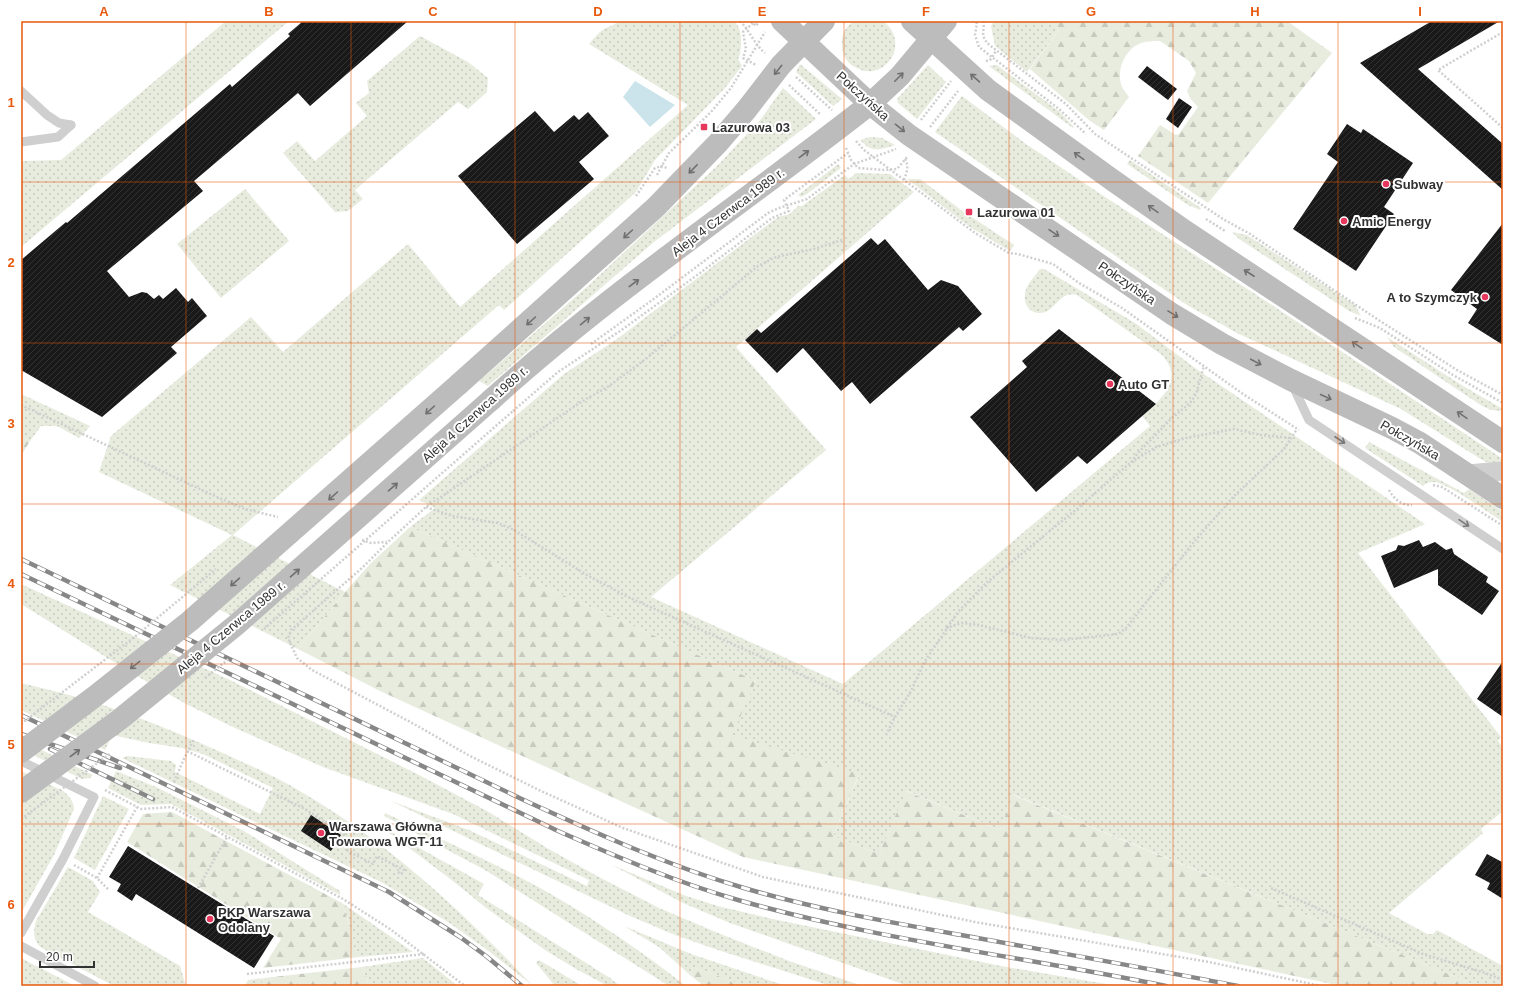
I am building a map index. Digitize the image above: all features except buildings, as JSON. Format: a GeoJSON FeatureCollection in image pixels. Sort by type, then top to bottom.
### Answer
{"type":"FeatureCollection","features":[{"type":"Feature","properties":{"kind":"main road"},"geometry":{"type":"LineString","coordinates":[[21,752],[94,697],[196,616],[460,384],[656,207],[718,143],[748,109],[781,65],[824,21]]}},
{"type":"Feature","properties":{"kind":"main road"},"geometry":{"type":"LineString","coordinates":[[912,21],[988,90],[1111,179],[1185,231],[1500,438]]}},
{"type":"Feature","properties":{"kind":"main road","name":"Aleja 4 Czerwca 1989 r."},"geometry":{"type":"LineString","coordinates":[[21,792],[119,720],[236,625],[535,360],[870,104],[900,76],[946,21]]}},
{"type":"Feature","properties":{"kind":"main road","name":"Połczyńska"},"geometry":{"type":"LineString","coordinates":[[774,26],[804,41],[870,104],[919,142],[1172,314],[1222,344],[1290,380],[1392,428],[1420,443],[1503,498]]}},
{"type":"Feature","properties":{"kind":"street"},"geometry":{"type":"LineString","coordinates":[[1467,474],[1503,471]]}},
{"type":"Feature","properties":{"kind":"lane"},"geometry":{"type":"LineString","coordinates":[[21,91],[47,115],[59,123],[71,125],[58,137],[21,142]]}},
{"type":"Feature","properties":{"kind":"lane"},"geometry":{"type":"LineString","coordinates":[[1290,380],[1308,420],[1503,549]]}},
{"type":"Feature","properties":{"kind":"lane"},"geometry":{"type":"LineString","coordinates":[[21,761],[94,797],[63,858],[21,933]]}},
{"type":"Feature","properties":{"kind":"lane"},"geometry":{"type":"LineString","coordinates":[[21,946],[96,986]]}},
{"type":"Feature","properties":{"kind":"path"},"geometry":{"type":"LineString","coordinates":[[740,21],[747,29],[756,45],[768,57]]}},
{"type":"Feature","properties":{"kind":"path"},"geometry":{"type":"LineString","coordinates":[[972,21],[977,22],[975,35],[979,47],[1059,109],[1091,139]]}},
{"type":"Feature","properties":{"kind":"path"},"geometry":{"type":"LineString","coordinates":[[984,21],[984,39],[996,51],[1066,104],[1095,134],[1223,219],[1250,234],[1380,321],[1457,370],[1503,395]]}},
{"type":"Feature","properties":{"kind":"path"},"geometry":{"type":"LineString","coordinates":[[758,23],[756,26],[752,22],[743,32],[746,49],[743,58],[748,62],[762,66]]}},
{"type":"Feature","properties":{"kind":"path"},"geometry":{"type":"LineString","coordinates":[[656,178],[669,153],[711,112],[748,62],[756,45],[774,26]]}},
{"type":"Feature","properties":{"kind":"path"},"geometry":{"type":"LineString","coordinates":[[1503,32],[1438,70],[1503,128]]}},
{"type":"Feature","properties":{"kind":"path"},"geometry":{"type":"LineString","coordinates":[[982,61],[990,60],[996,51]]}},
{"type":"Feature","properties":{"kind":"path"},"geometry":{"type":"LineString","coordinates":[[791,72],[831,109]]}},
{"type":"Feature","properties":{"kind":"path"},"geometry":{"type":"LineString","coordinates":[[786,82],[821,115]]}},
{"type":"Feature","properties":{"kind":"path"},"geometry":{"type":"LineString","coordinates":[[919,122],[950,82]]}},
{"type":"Feature","properties":{"kind":"path"},"geometry":{"type":"LineString","coordinates":[[929,128],[958,90]]}},
{"type":"Feature","properties":{"kind":"path"},"geometry":{"type":"LineString","coordinates":[[855,140],[864,150],[975,233],[1009,253],[1018,254],[1053,264],[1079,283],[1122,308],[1243,394],[1303,433]]}},
{"type":"Feature","properties":{"kind":"path"},"geometry":{"type":"LineString","coordinates":[[846,148],[854,164],[858,168],[897,169],[904,161]]}},
{"type":"Feature","properties":{"kind":"path"},"geometry":{"type":"LineString","coordinates":[[655,298],[768,213],[807,199],[854,164],[898,148]]}},
{"type":"Feature","properties":{"kind":"path"},"geometry":{"type":"LineString","coordinates":[[513,411],[558,372],[635,320],[772,218],[789,210],[784,200],[848,153]]}},
{"type":"Feature","properties":{"kind":"path"},"geometry":{"type":"LineString","coordinates":[[902,153],[907,164],[907,172],[904,180]]}},
{"type":"Feature","properties":{"kind":"path"},"geometry":{"type":"LineString","coordinates":[[1203,217],[1222,229]]}},
{"type":"Feature","properties":{"kind":"path"},"geometry":{"type":"LineString","coordinates":[[842,240],[814,249],[776,257],[758,266],[647,358],[609,386],[581,402],[426,508],[362,568],[291,630],[288,638],[297,658],[312,670],[414,724],[470,756],[541,792],[623,828],[763,877],[975,922],[1209,962],[1320,986]]}},
{"type":"Feature","properties":{"kind":"path"},"geometry":{"type":"LineString","coordinates":[[1371,325],[1389,334],[1459,379],[1503,403]]}},
{"type":"Feature","properties":{"kind":"path"},"geometry":{"type":"LineString","coordinates":[[1130,464],[1138,453],[1172,418],[1190,403],[1196,394],[1204,366]]}},
{"type":"Feature","properties":{"kind":"path"},"geometry":{"type":"LineString","coordinates":[[21,405],[219,498],[245,509],[279,516],[272,520]]}},
{"type":"Feature","properties":{"kind":"path"},"geometry":{"type":"LineString","coordinates":[[946,628],[962,623],[979,625],[1031,638],[1063,640],[1118,634],[1126,628],[1192,544],[1250,481],[1284,449],[1297,429]]}},
{"type":"Feature","properties":{"kind":"path"},"geometry":{"type":"LineString","coordinates":[[886,735],[911,691],[925,661],[958,612],[986,583],[1130,464],[1156,447],[1186,438],[1234,430],[1291,438]]}},
{"type":"Feature","properties":{"kind":"path"},"geometry":{"type":"LineString","coordinates":[[1429,486],[1436,485],[1442,487],[1503,526]]}},
{"type":"Feature","properties":{"kind":"path"},"geometry":{"type":"LineString","coordinates":[[1389,489],[1392,495],[1403,504],[1408,506],[1415,504]]}},
{"type":"Feature","properties":{"kind":"path"},"geometry":{"type":"LineString","coordinates":[[426,508],[452,516],[498,523],[514,530],[587,575],[628,597],[895,717]]}},
{"type":"Feature","properties":{"kind":"path"},"geometry":{"type":"LineString","coordinates":[[356,538],[371,543],[388,542]]}},
{"type":"Feature","properties":{"kind":"path"},"geometry":{"type":"LineString","coordinates":[[21,724],[137,635],[219,566]]}},
{"type":"Feature","properties":{"kind":"path"},"geometry":{"type":"LineString","coordinates":[[174,782],[194,739]]}},
{"type":"Feature","properties":{"kind":"path"},"geometry":{"type":"LineString","coordinates":[[187,752],[305,809],[344,835],[348,851],[373,864],[377,856],[404,870],[402,874],[396,871]]}},
{"type":"Feature","properties":{"kind":"path"},"geometry":{"type":"LineString","coordinates":[[77,776],[84,780]]}},
{"type":"Feature","properties":{"kind":"path"},"geometry":{"type":"LineString","coordinates":[[98,787],[141,809],[172,806],[343,899],[390,929],[465,986]]}},
{"type":"Feature","properties":{"kind":"path"},"geometry":{"type":"LineString","coordinates":[[97,878],[137,807]]}},
{"type":"Feature","properties":{"kind":"path"},"geometry":{"type":"LineString","coordinates":[[198,888],[227,837]]}},
{"type":"Feature","properties":{"kind":"path"},"geometry":{"type":"LineString","coordinates":[[63,858],[97,878],[108,890]]}},
{"type":"Feature","properties":{"kind":"path"},"geometry":{"type":"LineString","coordinates":[[1271,888],[1423,954],[1503,980]]}},
{"type":"Feature","properties":{"kind":"path"},"geometry":{"type":"LineString","coordinates":[[247,974],[424,954]]}},
{"type":"Feature","properties":{"kind":"green space"},"geometry":{"type":"Polygon","coordinates":[[[226,21],[289,21],[21,247],[21,161],[61,160],[226,21]]]}},
{"type":"Feature","properties":{"kind":"green space"},"geometry":{"type":"Polygon","coordinates":[[[618,21],[733,21],[738,25],[741,37],[741,48],[738,59],[742,66],[725,88],[655,160],[636,192],[504,310],[499,305],[233,535],[345,592],[298,649],[170,585],[232,535],[99,472],[111,436],[251,317],[283,352],[408,244],[460,307],[688,105],[589,44],[602,31],[618,21]]]}},
{"type":"Feature","properties":{"kind":"green space"},"geometry":{"type":"Polygon","coordinates":[[[854,21],[883,21],[892,30],[895,41],[895,51],[884,67],[875,71],[864,71],[850,64],[844,56],[842,37],[846,28],[854,21]]]}},
{"type":"Feature","properties":{"kind":"green space"},"geometry":{"type":"Polygon","coordinates":[[[994,21],[1050,21],[1059,30],[1027,72],[995,46],[991,26],[994,21]]]}},
{"type":"Feature","properties":{"kind":"green space"},"geometry":{"type":"Polygon","coordinates":[[[1050,21],[1287,21],[1332,53],[1208,203],[1138,156],[1160,125],[1176,135],[1179,134],[1198,107],[1190,98],[1187,91],[1196,73],[1189,61],[1160,41],[1144,42],[1133,47],[1125,57],[1120,70],[1123,89],[1129,97],[1104,130],[1090,121],[1030,69],[1059,30],[1050,21]]]}},
{"type":"Feature","properties":{"kind":"green space"},"geometry":{"type":"Polygon","coordinates":[[[420,36],[468,62],[488,78],[487,92],[468,109],[458,102],[355,190],[363,199],[348,211],[335,212],[283,153],[297,141],[315,161],[367,116],[356,103],[369,93],[367,81],[420,36]]]}},
{"type":"Feature","properties":{"kind":"green space"},"geometry":{"type":"Polygon","coordinates":[[[800,64],[842,99],[833,106],[796,72],[800,64]]]}},
{"type":"Feature","properties":{"kind":"green space"},"geometry":{"type":"Polygon","coordinates":[[[928,65],[946,82],[917,119],[898,103],[897,99],[928,65]]]}},
{"type":"Feature","properties":{"kind":"green space"},"geometry":{"type":"Polygon","coordinates":[[[997,65],[1060,112],[1074,127],[1073,128],[989,66],[997,65]]]}},
{"type":"Feature","properties":{"kind":"green space"},"geometry":{"type":"Polygon","coordinates":[[[783,88],[816,119],[654,242],[488,386],[479,381],[588,286],[718,165],[761,119],[783,88]]]}},
{"type":"Feature","properties":{"kind":"green space"},"geometry":{"type":"Polygon","coordinates":[[[962,96],[1026,144],[1102,195],[1269,303],[1503,459],[1503,464],[1488,463],[1401,409],[1237,333],[1187,305],[935,132],[962,96]]]}},
{"type":"Feature","properties":{"kind":"green space"},"geometry":{"type":"Polygon","coordinates":[[[870,137],[882,138],[895,145],[880,149],[872,149],[860,140],[870,137]]]}},
{"type":"Feature","properties":{"kind":"green space"},"geometry":{"type":"Polygon","coordinates":[[[1130,160],[1201,208],[1200,210],[1188,205],[1127,164],[1130,160]]]}},
{"type":"Feature","properties":{"kind":"green space"},"geometry":{"type":"Polygon","coordinates":[[[838,164],[841,168],[807,194],[801,197],[798,195],[838,164]]]}},
{"type":"Feature","properties":{"kind":"green space"},"geometry":{"type":"Polygon","coordinates":[[[856,173],[890,174],[914,192],[736,347],[826,450],[651,597],[843,684],[1150,426],[1142,416],[1163,396],[1168,388],[1171,381],[1169,364],[1162,355],[1077,295],[1071,294],[1065,296],[1044,313],[1038,313],[1030,310],[1025,299],[1026,289],[1040,269],[1044,269],[1135,323],[1195,368],[1425,524],[1358,553],[1501,737],[1498,741],[1503,748],[1503,811],[1481,829],[1483,833],[1389,913],[1427,934],[1433,934],[1437,930],[1503,966],[1503,986],[1478,986],[1014,795],[1000,830],[907,791],[879,854],[833,836],[859,775],[731,735],[756,681],[410,527],[435,508],[419,500],[564,374],[617,339],[778,217],[790,214],[798,206],[802,206],[845,175],[849,179],[856,173]]]}},
{"type":"Feature","properties":{"kind":"green space"},"geometry":{"type":"Polygon","coordinates":[[[907,179],[920,179],[961,210],[1014,245],[1010,251],[970,227],[907,179]]]}},
{"type":"Feature","properties":{"kind":"green space"},"geometry":{"type":"Polygon","coordinates":[[[245,189],[289,241],[221,298],[177,244],[245,189]]]}},
{"type":"Feature","properties":{"kind":"green space"},"geometry":{"type":"Polygon","coordinates":[[[1232,232],[1247,235],[1355,305],[1361,316],[1349,311],[1239,239],[1232,232]]]}},
{"type":"Feature","properties":{"kind":"green space"},"geometry":{"type":"Polygon","coordinates":[[[1387,337],[1463,386],[1503,409],[1503,411],[1491,410],[1482,406],[1394,347],[1387,337]]]}},
{"type":"Feature","properties":{"kind":"green space"},"geometry":{"type":"Polygon","coordinates":[[[21,394],[90,426],[79,438],[57,426],[41,426],[30,441],[21,437],[21,394]]]}},
{"type":"Feature","properties":{"kind":"green space"},"geometry":{"type":"Polygon","coordinates":[[[21,437],[30,441],[21,456],[21,437]]]}},
{"type":"Feature","properties":{"kind":"green space"},"geometry":{"type":"Polygon","coordinates":[[[1369,442],[1464,493],[1469,489],[1503,512],[1503,522],[1449,487],[1434,482],[1426,483],[1423,486],[1365,448],[1369,442]]]}},
{"type":"Feature","properties":{"kind":"green space"},"geometry":{"type":"Polygon","coordinates":[[[410,527],[756,681],[732,735],[859,774],[833,836],[879,854],[906,791],[1000,830],[1013,795],[1478,986],[1341,986],[743,857],[380,691],[298,649],[370,564],[410,527]]]}},
{"type":"Feature","properties":{"kind":"green space"},"geometry":{"type":"Polygon","coordinates":[[[21,584],[232,681],[419,775],[487,811],[547,848],[597,876],[659,908],[789,961],[863,986],[831,986],[675,935],[630,916],[391,801],[469,830],[587,886],[589,880],[453,814],[323,767],[235,728],[186,704],[130,672],[21,604],[21,584]]]}},
{"type":"Feature","properties":{"kind":"green space"},"geometry":{"type":"Polygon","coordinates":[[[21,683],[96,703],[150,722],[223,753],[295,788],[365,834],[424,880],[479,931],[532,985],[448,922],[383,883],[122,758],[127,756],[171,761],[176,765],[175,772],[260,814],[273,788],[203,754],[182,748],[112,735],[105,750],[21,710],[21,683]]]}},
{"type":"Feature","properties":{"kind":"green space"},"geometry":{"type":"Polygon","coordinates":[[[21,740],[93,775],[90,778],[82,779],[21,749],[21,740]]]}},
{"type":"Feature","properties":{"kind":"green space"},"geometry":{"type":"Polygon","coordinates":[[[21,771],[63,791],[70,798],[74,809],[54,855],[21,913],[21,771]]]}},
{"type":"Feature","properties":{"kind":"green space"},"geometry":{"type":"Polygon","coordinates":[[[116,771],[156,787],[244,831],[340,891],[340,895],[171,804],[141,805],[108,788],[116,771]]]}},
{"type":"Feature","properties":{"kind":"green space"},"geometry":{"type":"Polygon","coordinates":[[[103,796],[129,809],[95,870],[74,858],[103,796]]]}},
{"type":"Feature","properties":{"kind":"green space"},"geometry":{"type":"Polygon","coordinates":[[[172,812],[342,903],[359,957],[263,968],[281,939],[127,842],[143,814],[172,812]]]}},
{"type":"Feature","properties":{"kind":"green space"},"geometry":{"type":"Polygon","coordinates":[[[385,813],[484,859],[542,889],[580,911],[616,935],[686,986],[669,986],[485,870],[384,816],[385,813]]]}},
{"type":"Feature","properties":{"kind":"green space"},"geometry":{"type":"Polygon","coordinates":[[[380,826],[484,884],[478,895],[610,978],[620,986],[608,986],[545,950],[485,907],[380,826]]]}},
{"type":"Feature","properties":{"kind":"green space"},"geometry":{"type":"Polygon","coordinates":[[[612,865],[686,896],[718,906],[768,918],[1001,966],[1118,986],[908,986],[730,923],[683,903],[612,865]]]}},
{"type":"Feature","properties":{"kind":"green space"},"geometry":{"type":"Polygon","coordinates":[[[68,867],[93,881],[100,892],[88,912],[180,966],[186,986],[114,986],[40,947],[34,935],[36,921],[68,867]]]}},
{"type":"Feature","properties":{"kind":"green space"},"geometry":{"type":"Polygon","coordinates":[[[342,903],[413,952],[359,957],[342,903]]]}},
{"type":"Feature","properties":{"kind":"green space"},"geometry":{"type":"Polygon","coordinates":[[[624,926],[691,954],[786,986],[746,986],[693,967],[691,976],[659,947],[624,926]]]}},
{"type":"Feature","properties":{"kind":"green space"},"geometry":{"type":"Polygon","coordinates":[[[21,958],[75,986],[21,986],[21,958]]]}},
{"type":"Feature","properties":{"kind":"green space"},"geometry":{"type":"Polygon","coordinates":[[[423,958],[458,986],[369,986],[362,967],[423,958]]]}},
{"type":"Feature","properties":{"kind":"green space"},"geometry":{"type":"Polygon","coordinates":[[[539,960],[582,986],[555,986],[536,963],[539,960]]]}},
{"type":"Feature","properties":{"kind":"green space"},"geometry":{"type":"Polygon","coordinates":[[[362,967],[369,986],[260,986],[264,978],[362,967]]]}},
{"type":"Feature","properties":{"kind":"green space"},"geometry":{"type":"Polygon","coordinates":[[[693,967],[746,986],[704,986],[691,976],[693,967]]]}},
{"type":"Feature","properties":{"kind":"green space"},"geometry":{"type":"Polygon","coordinates":[[[264,978],[260,986],[245,986],[248,980],[264,978]]]}},
{"type":"Feature","properties":{"kind":"water"},"geometry":{"type":"Polygon","coordinates":[[[635,81],[675,105],[650,127],[623,97],[635,81]]]}},
{"type":"Feature","properties":{"kind":"railway"},"geometry":{"type":"LineString","coordinates":[[21,559],[528,802],[661,860],[688,870],[771,896],[852,914],[1238,986]]}},
{"type":"Feature","properties":{"kind":"railway"},"geometry":{"type":"LineString","coordinates":[[21,574],[558,831],[669,877],[738,900],[844,926],[1166,986]]}},
{"type":"Feature","properties":{"kind":"railway"},"geometry":{"type":"LineString","coordinates":[[21,715],[389,892],[460,937],[486,956],[522,986]]}},
{"type":"Feature","properties":{"kind":"railway"},"geometry":{"type":"LineString","coordinates":[[21,734],[120,768]]}},
{"type":"Feature","properties":{"kind":"railway"},"geometry":{"type":"LineString","coordinates":[[50,749],[153,799]]}},
{"type":"Feature","properties":{"kind":"place","name":"Lazurowa 03"},"geometry":{"type":"Point","coordinates":[704,127]}},
{"type":"Feature","properties":{"kind":"place","name":"Subway"},"geometry":{"type":"Point","coordinates":[1386,184]}},
{"type":"Feature","properties":{"kind":"place","name":"Lazurowa 01"},"geometry":{"type":"Point","coordinates":[969,212]}},
{"type":"Feature","properties":{"kind":"place","name":"Amic Energy"},"geometry":{"type":"Point","coordinates":[1344,221]}},
{"type":"Feature","properties":{"kind":"place","name":"A to Szymczyk"},"geometry":{"type":"Point","coordinates":[1485,297]}},
{"type":"Feature","properties":{"kind":"place","name":"Auto GT"},"geometry":{"type":"Point","coordinates":[1110,384]}},
{"type":"Feature","properties":{"kind":"place","name":"Warszawa Główna Towarowa WGT-11"},"geometry":{"type":"Point","coordinates":[321,833]}},
{"type":"Feature","properties":{"kind":"place","name":"PKP Warszawa Odolany"},"geometry":{"type":"Point","coordinates":[210,919]}}]}
